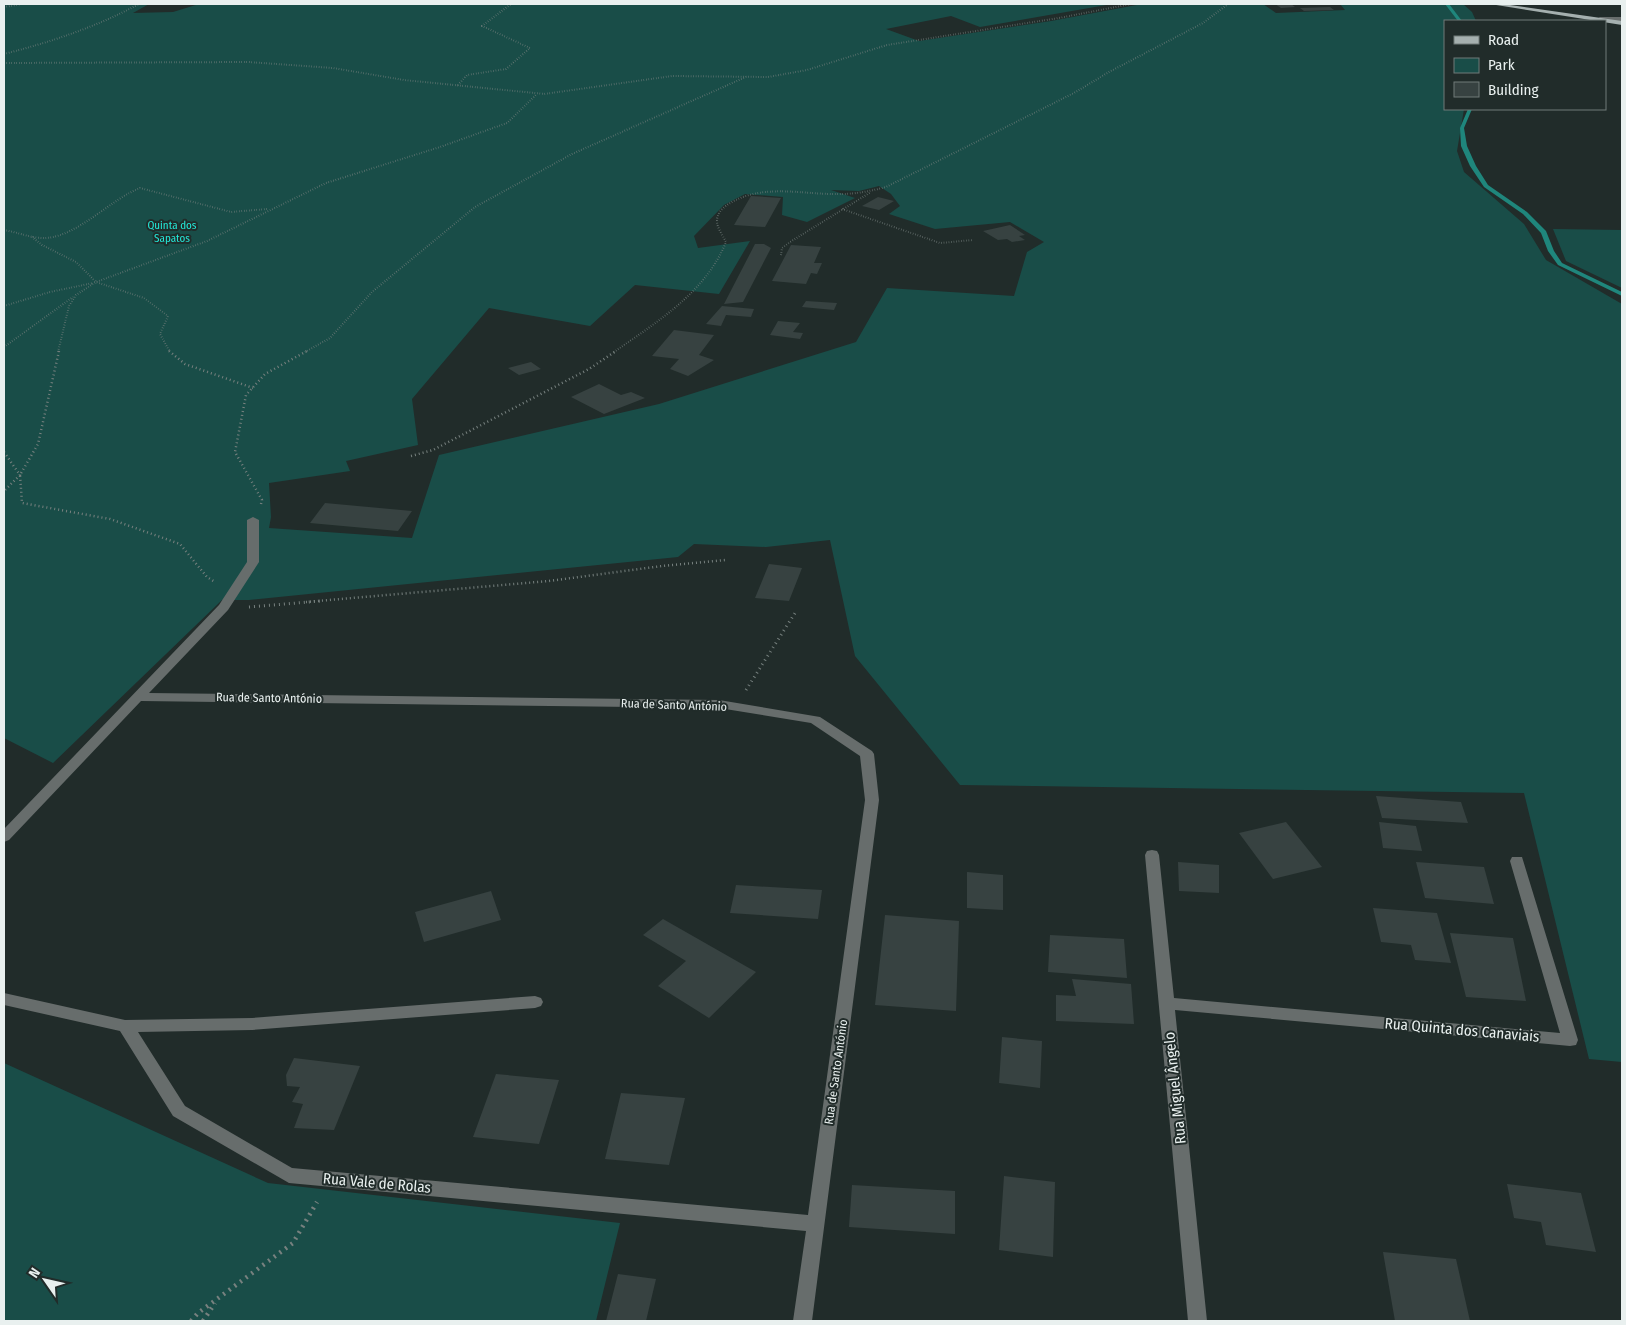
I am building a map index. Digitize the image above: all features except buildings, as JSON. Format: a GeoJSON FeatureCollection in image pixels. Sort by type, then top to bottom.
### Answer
{"type":"FeatureCollection","features":[{"type":"Feature","properties":{"kind":"main road"},"geometry":{"type":"LineString","coordinates":[[1493,4],[1602,20]]}},
{"type":"Feature","properties":{"kind":"main road"},"geometry":{"type":"LineString","coordinates":[[1606,21],[1622,23]]}},
{"type":"Feature","properties":{"kind":"street"},"geometry":{"type":"LineString","coordinates":[[1596,19],[1622,20]]}},
{"type":"Feature","properties":{"kind":"street"},"geometry":{"type":"LineString","coordinates":[[4,837],[224,607],[253,562],[253,520]]}},
{"type":"Feature","properties":{"kind":"street","name":"Rua de Santo António"},"geometry":{"type":"LineString","coordinates":[[138,697],[720,704],[815,720],[867,754],[872,800],[803,1321]]}},
{"type":"Feature","properties":{"kind":"street","name":"Rua Miguel Ângelo"},"geometry":{"type":"LineString","coordinates":[[1152,855],[1198,1321]]}},
{"type":"Feature","properties":{"kind":"street","name":"Rua Quinta dos Canaviais"},"geometry":{"type":"LineString","coordinates":[[1167,1003],[1570,1040],[1517,860]]}},
{"type":"Feature","properties":{"kind":"street"},"geometry":{"type":"LineString","coordinates":[[4,999],[124,1026],[252,1024],[535,1002]]}},
{"type":"Feature","properties":{"kind":"street","name":"Rua Vale de Rolas"},"geometry":{"type":"LineString","coordinates":[[124,1026],[179,1111],[288,1174],[816,1224]]}},
{"type":"Feature","properties":{"kind":"street"},"geometry":{"type":"LineString","coordinates":[[803,1321],[808,1321]]}},
{"type":"Feature","properties":{"kind":"path"},"geometry":{"type":"LineString","coordinates":[[4,7],[22,4]]}},
{"type":"Feature","properties":{"kind":"path"},"geometry":{"type":"LineString","coordinates":[[4,54],[50,42],[122,13],[139,4]]}},
{"type":"Feature","properties":{"kind":"path"},"geometry":{"type":"LineString","coordinates":[[458,86],[467,76],[506,69],[530,48],[482,26],[511,4]]}},
{"type":"Feature","properties":{"kind":"path"},"geometry":{"type":"LineString","coordinates":[[4,64],[145,61],[248,62],[333,68],[404,80],[537,94],[573,92],[632,80],[672,76],[768,77],[807,70],[887,45],[1059,18],[1131,4]]}},
{"type":"Feature","properties":{"kind":"path"},"geometry":{"type":"LineString","coordinates":[[781,255],[782,248],[790,242],[871,192],[886,187],[1074,94],[1109,72],[1203,23],[1228,4]]}},
{"type":"Feature","properties":{"kind":"path"},"geometry":{"type":"LineString","coordinates":[[253,520],[262,500],[235,452],[246,395],[265,374],[330,338],[372,292],[475,207],[572,154],[748,76]]}},
{"type":"Feature","properties":{"kind":"path"},"geometry":{"type":"LineString","coordinates":[[4,306],[50,292],[96,282],[207,241],[270,208],[326,183],[440,147],[507,123],[537,94]]}},
{"type":"Feature","properties":{"kind":"path"},"geometry":{"type":"LineString","coordinates":[[4,230],[32,237],[45,238],[62,234],[105,210],[127,193],[140,188],[231,212],[270,208]]}},
{"type":"Feature","properties":{"kind":"path"},"geometry":{"type":"LineString","coordinates":[[411,456],[433,450],[589,369],[656,323],[695,290],[718,262],[726,242],[717,220],[721,209],[736,198],[763,192],[838,194],[871,192]]}},
{"type":"Feature","properties":{"kind":"path"},"geometry":{"type":"LineString","coordinates":[[842,210],[940,243],[973,240]]}},
{"type":"Feature","properties":{"kind":"path"},"geometry":{"type":"LineString","coordinates":[[32,237],[42,245],[76,262],[96,282],[144,298],[168,316],[160,334],[169,351],[185,364],[253,388]]}},
{"type":"Feature","properties":{"kind":"path"},"geometry":{"type":"LineString","coordinates":[[4,347],[96,282]]}},
{"type":"Feature","properties":{"kind":"path"},"geometry":{"type":"LineString","coordinates":[[4,491],[20,475],[38,444],[63,331],[70,306],[76,295]]}},
{"type":"Feature","properties":{"kind":"path"},"geometry":{"type":"LineString","coordinates":[[4,452],[20,475],[22,503],[110,519],[180,544],[207,577],[233,593],[245,608],[549,582],[662,566],[726,560]]}},
{"type":"Feature","properties":{"kind":"path"},"geometry":{"type":"LineString","coordinates":[[735,707],[795,614]]}},
{"type":"Feature","properties":{"kind":"path"},"geometry":{"type":"LineString","coordinates":[[191,1321],[198,1313],[293,1244],[331,1178]]}},
{"type":"Feature","properties":{"kind":"path"},"geometry":{"type":"LineString","coordinates":[[203,1321],[217,1300]]}},
{"type":"Feature","properties":{"kind":"green space","name":"Quinta dos Sapatos"},"geometry":{"type":"Polygon","coordinates":[[[4,4],[149,4],[133,13],[173,12],[199,4],[1112,4],[980,27],[951,16],[886,29],[919,41],[1051,21],[1142,4],[1263,4],[1276,13],[1345,10],[1340,4],[1463,4],[1472,12],[1476,20],[1444,20],[1444,110],[1464,110],[1457,151],[1464,172],[1524,224],[1546,260],[1622,304],[1622,1062],[1589,1059],[1524,793],[960,785],[855,656],[830,540],[766,547],[694,544],[678,557],[249,600],[222,600],[53,763],[4,738],[4,4]],[[879,186],[859,191],[831,190],[855,198],[807,222],[782,215],[783,197],[745,194],[724,205],[694,236],[698,248],[750,241],[719,294],[635,285],[590,326],[489,308],[412,399],[418,445],[346,461],[350,471],[269,483],[271,517],[269,528],[412,538],[439,455],[659,404],[856,342],[887,288],[1014,296],[1027,252],[1044,242],[1010,222],[935,229],[889,214],[900,206],[891,194],[879,186]]]}},
{"type":"Feature","properties":{"kind":"green space"},"geometry":{"type":"Polygon","coordinates":[[[1553,229],[1622,230],[1622,288],[1566,261],[1553,229]]]}},
{"type":"Feature","properties":{"kind":"green space"},"geometry":{"type":"Polygon","coordinates":[[[4,1063],[268,1183],[620,1223],[596,1321],[4,1321],[4,1063]]]}},
{"type":"Feature","properties":{"kind":"waterway"},"geometry":{"type":"LineString","coordinates":[[1447,4],[1459,20]]}},
{"type":"Feature","properties":{"kind":"waterway"},"geometry":{"type":"LineString","coordinates":[[1470,110],[1462,128],[1464,146],[1473,166],[1486,186],[1525,213],[1544,232],[1551,251],[1560,264],[1622,294]]}}]}
